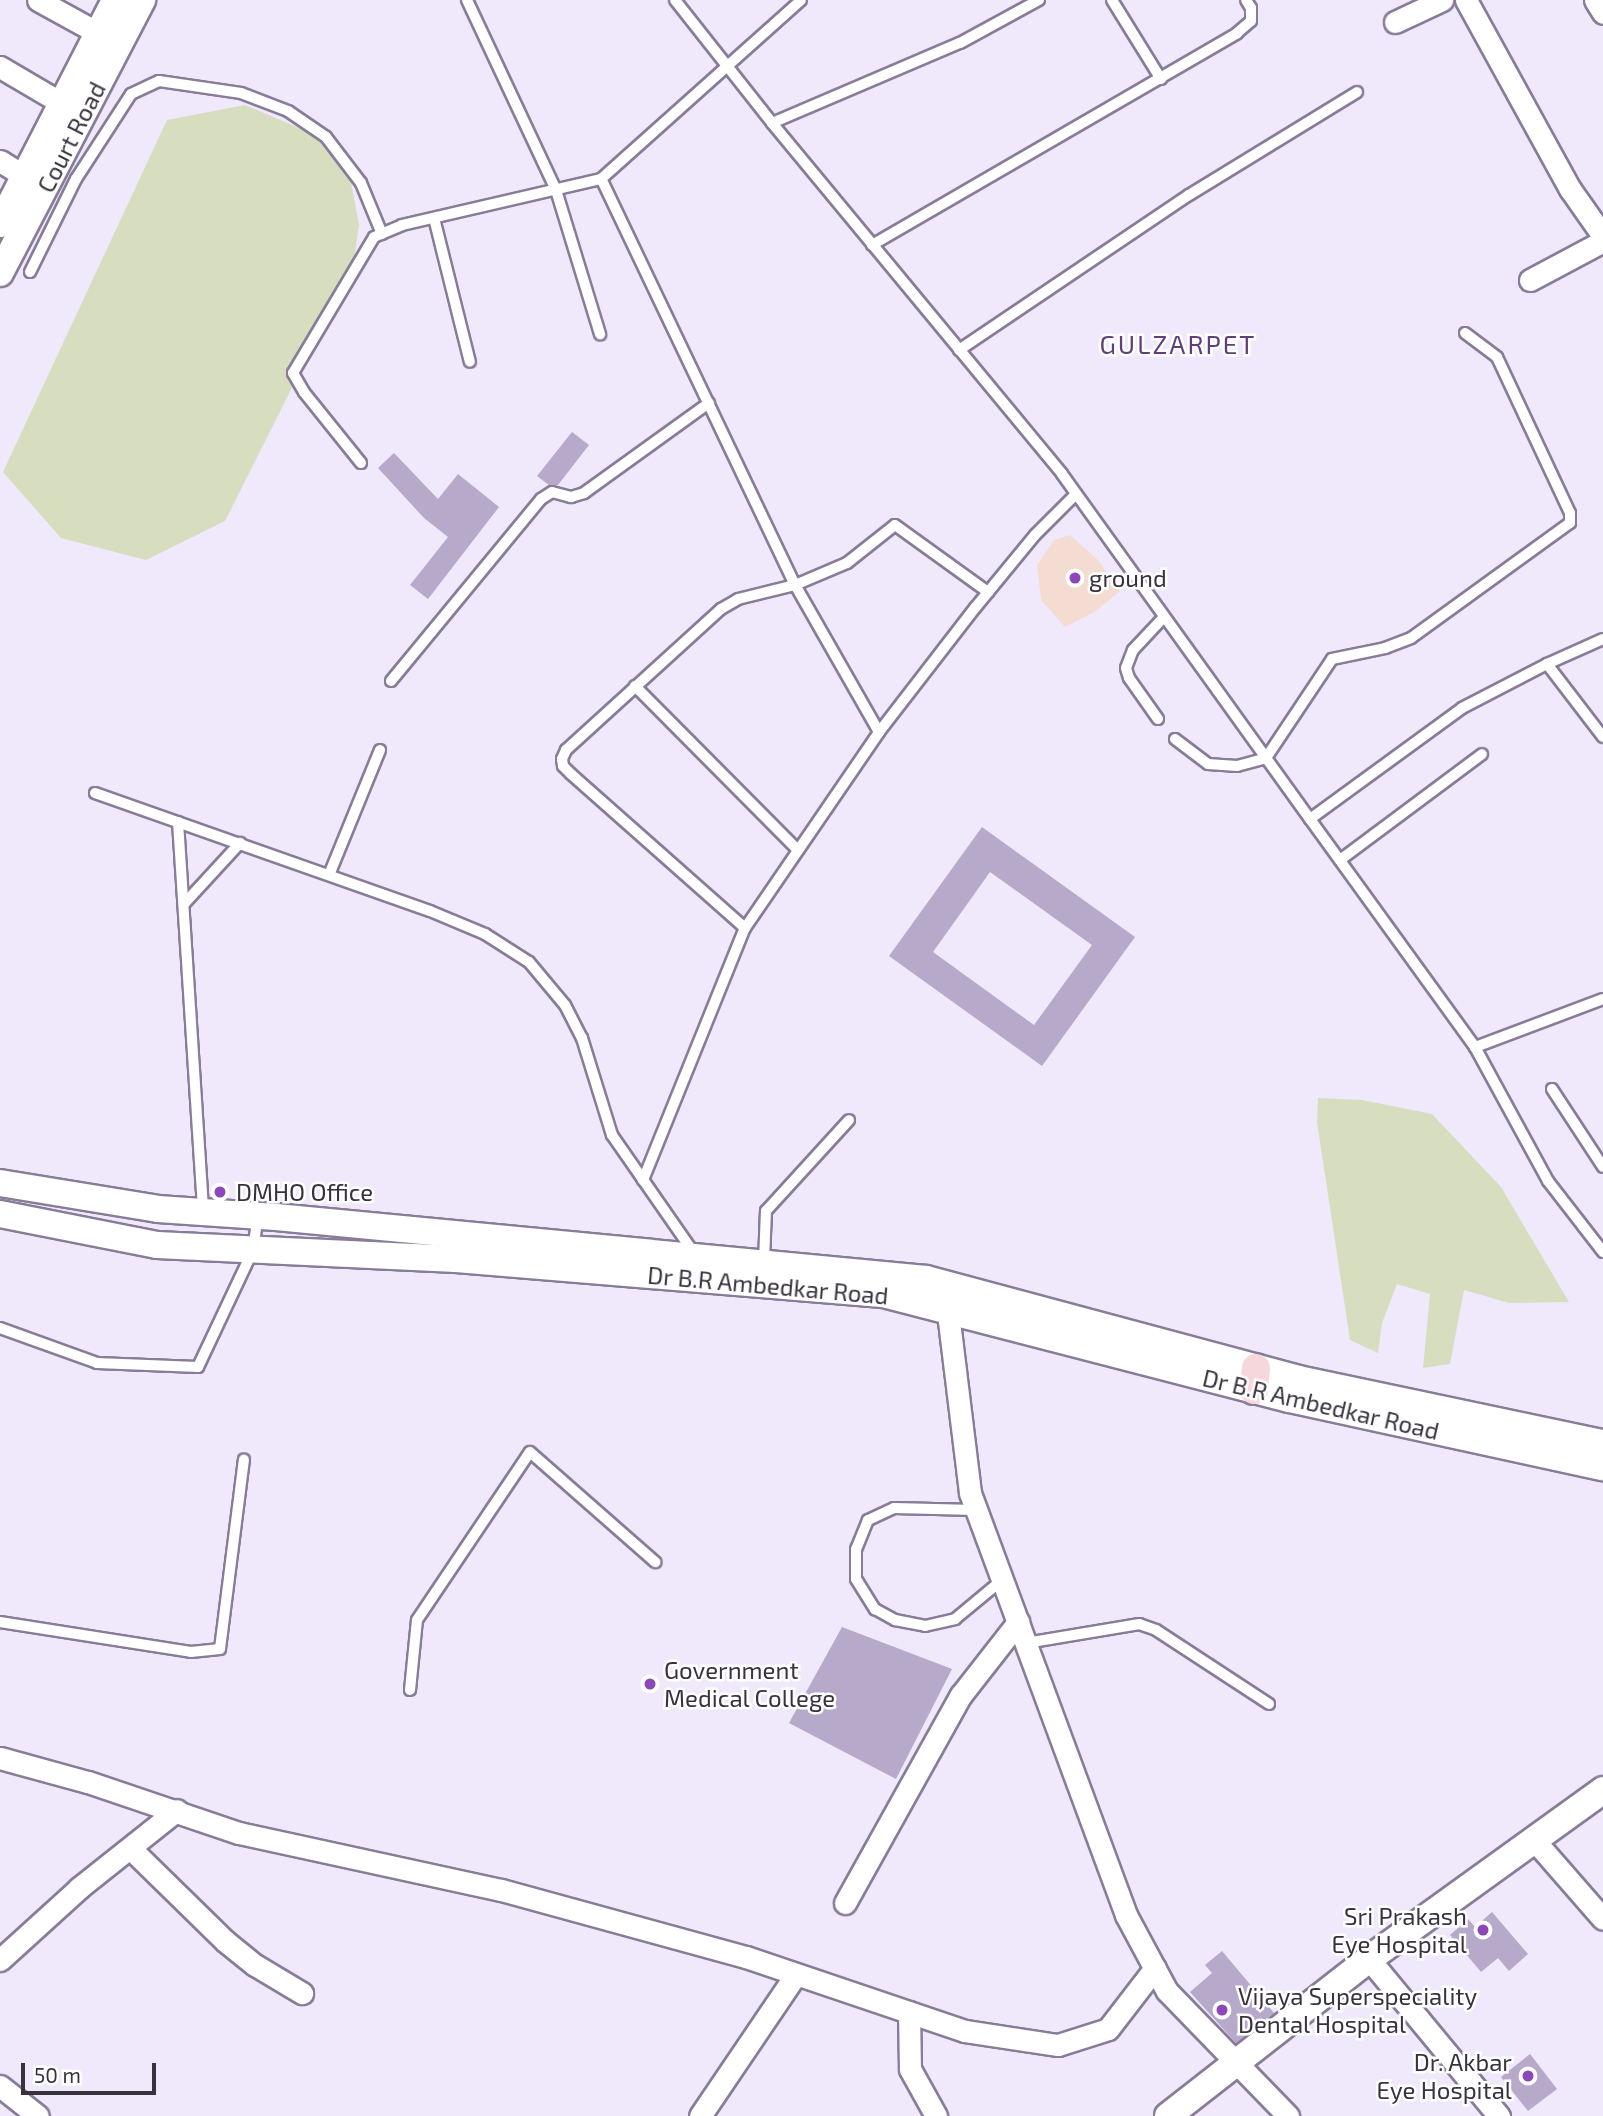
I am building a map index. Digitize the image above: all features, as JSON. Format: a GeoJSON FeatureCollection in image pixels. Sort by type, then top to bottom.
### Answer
{"type":"FeatureCollection","features":[{"type":"Feature","properties":{"kind":"street"},"geometry":{"type":"LineString","coordinates":[[38,0],[98,33]]}},
{"type":"Feature","properties":{"kind":"street","name":"Court Road"},"geometry":{"type":"LineString","coordinates":[[0,224],[115,0]]}},
{"type":"Feature","properties":{"kind":"street","name":"Court Road"},"geometry":{"type":"LineString","coordinates":[[0,273],[142,0]]}},
{"type":"Feature","properties":{"kind":"street"},"geometry":{"type":"LineString","coordinates":[[1395,22],[1442,0]]}},
{"type":"Feature","properties":{"kind":"street"},"geometry":{"type":"LineString","coordinates":[[1466,0],[1570,189],[1603,239],[1531,280]]}},
{"type":"Feature","properties":{"kind":"street"},"geometry":{"type":"LineString","coordinates":[[1595,0],[1603,13]]}},
{"type":"Feature","properties":{"kind":"street"},"geometry":{"type":"LineString","coordinates":[[0,67],[63,104]]}},
{"type":"Feature","properties":{"kind":"street"},"geometry":{"type":"LineString","coordinates":[[0,161],[26,177]]}},
{"type":"Feature","properties":{"kind":"street","name":"Dr B.R Ambedkar Road"},"geometry":{"type":"LineString","coordinates":[[0,1182],[130,1205],[258,1216],[697,1267],[861,1291],[946,1297]]}},
{"type":"Feature","properties":{"kind":"street","name":"Dr B.R Ambedkar Road"},"geometry":{"type":"LineString","coordinates":[[0,1214],[143,1243],[456,1259],[697,1267],[764,1262],[882,1272],[946,1297],[1603,1467]]}},
{"type":"Feature","properties":{"kind":"street"},"geometry":{"type":"LineString","coordinates":[[946,1297],[970,1493],[1126,1915],[1167,1991],[1288,2116]]}},
{"type":"Feature","properties":{"kind":"street","name":"Dr B.R Ambedkar Road"},"geometry":{"type":"LineString","coordinates":[[1255,1379],[1603,1443]]}},
{"type":"Feature","properties":{"kind":"street"},"geometry":{"type":"LineString","coordinates":[[845,1903],[961,1695],[1018,1622]]}},
{"type":"Feature","properties":{"kind":"street"},"geometry":{"type":"LineString","coordinates":[[0,1758],[177,1810],[239,1833],[501,1890],[746,1957],[965,2031],[1058,2045],[1108,2029],[1155,1968]]}},
{"type":"Feature","properties":{"kind":"street"},"geometry":{"type":"LineString","coordinates":[[1168,2116],[1238,2064],[1369,1959],[1603,1790]]}},
{"type":"Feature","properties":{"kind":"street"},"geometry":{"type":"LineString","coordinates":[[0,1960],[79,1888],[177,1810]]}},
{"type":"Feature","properties":{"kind":"street"},"geometry":{"type":"LineString","coordinates":[[1535,1841],[1603,1919]]}},
{"type":"Feature","properties":{"kind":"street"},"geometry":{"type":"LineString","coordinates":[[131,1849],[225,1941],[255,1965],[302,1993]]}},
{"type":"Feature","properties":{"kind":"street"},"geometry":{"type":"LineString","coordinates":[[1369,1959],[1499,2116]]}},
{"type":"Feature","properties":{"kind":"street"},"geometry":{"type":"LineString","coordinates":[[701,2116],[796,1974]]}},
{"type":"Feature","properties":{"kind":"street"},"geometry":{"type":"LineString","coordinates":[[909,2012],[910,2069],[936,2116]]}},
{"type":"Feature","properties":{"kind":"street"},"geometry":{"type":"LineString","coordinates":[[0,2086],[38,2116]]}},
{"type":"Feature","properties":{"kind":"lane"},"geometry":{"type":"LineString","coordinates":[[467,0],[556,190],[600,334]]}},
{"type":"Feature","properties":{"kind":"lane"},"geometry":{"type":"LineString","coordinates":[[675,0],[772,123],[1076,494],[1475,1047],[1548,1181],[1603,1252]]}},
{"type":"Feature","properties":{"kind":"lane"},"geometry":{"type":"LineString","coordinates":[[361,463],[304,392],[293,373],[374,237],[433,218],[601,179],[801,0]]}},
{"type":"Feature","properties":{"kind":"lane"},"geometry":{"type":"LineString","coordinates":[[772,123],[960,43],[996,26],[1039,0]]}},
{"type":"Feature","properties":{"kind":"lane"},"geometry":{"type":"LineString","coordinates":[[1112,0],[1161,79]]}},
{"type":"Feature","properties":{"kind":"lane"},"geometry":{"type":"LineString","coordinates":[[872,245],[1237,33],[1251,21],[1251,8],[1246,0]]}},
{"type":"Feature","properties":{"kind":"lane"},"geometry":{"type":"LineString","coordinates":[[30,272],[76,179],[131,94],[159,81],[241,93],[288,111],[326,137],[361,183],[382,234]]}},
{"type":"Feature","properties":{"kind":"lane"},"geometry":{"type":"LineString","coordinates":[[959,350],[1189,195],[1357,92]]}},
{"type":"Feature","properties":{"kind":"lane"},"geometry":{"type":"LineString","coordinates":[[601,179],[795,585],[879,732]]}},
{"type":"Feature","properties":{"kind":"lane"},"geometry":{"type":"LineString","coordinates":[[433,218],[470,362]]}},
{"type":"Feature","properties":{"kind":"lane"},"geometry":{"type":"LineString","coordinates":[[1175,739],[1191,753],[1217,765],[1237,766],[1266,758],[1332,659],[1385,648],[1411,638],[1570,523],[1570,513],[1497,357],[1465,333]]}},
{"type":"Feature","properties":{"kind":"lane"},"geometry":{"type":"LineString","coordinates":[[391,681],[541,499],[552,492],[571,497],[584,494],[709,403]]}},
{"type":"Feature","properties":{"kind":"lane"},"geometry":{"type":"LineString","coordinates":[[643,1180],[745,928],[879,732],[1035,535],[1076,494]]}},
{"type":"Feature","properties":{"kind":"lane"},"geometry":{"type":"LineString","coordinates":[[745,928],[563,766],[562,759],[566,750],[720,609],[738,599],[795,585],[847,563],[895,525],[988,592]]}},
{"type":"Feature","properties":{"kind":"lane"},"geometry":{"type":"LineString","coordinates":[[1158,719],[1129,677],[1126,667],[1133,650],[1164,617]]}},
{"type":"Feature","properties":{"kind":"lane"},"geometry":{"type":"LineString","coordinates":[[1310,819],[1462,708],[1547,664],[1603,639]]}},
{"type":"Feature","properties":{"kind":"lane"},"geometry":{"type":"LineString","coordinates":[[1547,664],[1603,737]]}},
{"type":"Feature","properties":{"kind":"lane"},"geometry":{"type":"LineString","coordinates":[[635,686],[798,850]]}},
{"type":"Feature","properties":{"kind":"lane"},"geometry":{"type":"LineString","coordinates":[[330,875],[380,750]]}},
{"type":"Feature","properties":{"kind":"lane"},"geometry":{"type":"LineString","coordinates":[[1340,860],[1482,754]]}},
{"type":"Feature","properties":{"kind":"lane"},"geometry":{"type":"LineString","coordinates":[[95,793],[330,875],[485,934],[529,962],[565,1005],[586,1049],[605,1120],[697,1267]]}},
{"type":"Feature","properties":{"kind":"lane"},"geometry":{"type":"LineString","coordinates":[[178,822],[203,1213]]}},
{"type":"Feature","properties":{"kind":"lane"},"geometry":{"type":"LineString","coordinates":[[184,904],[240,843]]}},
{"type":"Feature","properties":{"kind":"lane"},"geometry":{"type":"LineString","coordinates":[[1475,1047],[1603,999]]}},
{"type":"Feature","properties":{"kind":"lane"},"geometry":{"type":"LineString","coordinates":[[1552,1089],[1603,1167]]}},
{"type":"Feature","properties":{"kind":"lane"},"geometry":{"type":"LineString","coordinates":[[764,1262],[766,1211],[849,1120]]}},
{"type":"Feature","properties":{"kind":"lane"},"geometry":{"type":"LineString","coordinates":[[0,1328],[97,1363],[198,1367],[253,1250],[258,1216]]}},
{"type":"Feature","properties":{"kind":"lane"},"geometry":{"type":"LineString","coordinates":[[410,1690],[417,1620],[530,1452],[655,1562]]}},
{"type":"Feature","properties":{"kind":"lane"},"geometry":{"type":"LineString","coordinates":[[0,1622],[191,1652],[220,1649],[231,1542],[244,1460]]}},
{"type":"Feature","properties":{"kind":"lane"},"geometry":{"type":"LineString","coordinates":[[976,1510],[894,1508],[868,1520],[856,1549],[856,1580],[875,1609],[895,1620],[925,1626],[955,1619],[1002,1580]]}},
{"type":"Feature","properties":{"kind":"lane"},"geometry":{"type":"LineString","coordinates":[[1026,1643],[1139,1624],[1156,1630],[1269,1704]]}},
{"type":"Feature","properties":{"kind":"shaded area","name":"ground"},"geometry":{"type":"Polygon","coordinates":[[[1070,535],[1098,560],[1120,591],[1096,611],[1065,627],[1041,600],[1037,565],[1054,540],[1070,535]]]}},
{"type":"Feature","properties":{"kind":"green space"},"geometry":{"type":"Polygon","coordinates":[[[245,105],[313,134],[350,177],[359,225],[353,266],[225,521],[146,560],[61,538],[3,472],[167,120],[245,105]]]}},
{"type":"Feature","properties":{"kind":"green space"},"geometry":{"type":"Polygon","coordinates":[[[1318,1098],[1362,1100],[1432,1114],[1501,1187],[1569,1302],[1509,1303],[1464,1290],[1450,1364],[1423,1368],[1430,1294],[1397,1284],[1382,1323],[1378,1353],[1350,1340],[1317,1122],[1318,1098]]]}},
{"type":"Feature","properties":{"kind":"building"},"geometry":{"type":"Polygon","coordinates":[[[572,432],[589,445],[558,485],[549,485],[537,476],[572,432]]]}},
{"type":"Feature","properties":{"kind":"building"},"geometry":{"type":"Polygon","coordinates":[[[394,453],[438,499],[458,474],[499,507],[428,599],[410,585],[448,537],[424,518],[378,468],[394,453]]]}},
{"type":"Feature","properties":{"kind":"building"},"geometry":{"type":"Polygon","coordinates":[[[982,827],[1135,937],[1042,1066],[889,956],[982,827]],[[990,872],[933,952],[1034,1025],[1092,945],[990,872]]]}},
{"type":"Feature","properties":{"kind":"building"},"geometry":{"type":"Polygon","coordinates":[[[842,1627],[952,1669],[896,1779],[789,1723],[842,1627]]]}},
{"type":"Feature","properties":{"kind":"building"},"geometry":{"type":"Polygon","coordinates":[[[1492,1912],[1528,1954],[1509,1971],[1498,1958],[1481,1972],[1450,1935],[1468,1919],[1475,1927],[1492,1912]]]}},
{"type":"Feature","properties":{"kind":"building"},"geometry":{"type":"Polygon","coordinates":[[[1222,1951],[1274,2013],[1236,2043],[1190,1992],[1212,1973],[1205,1965],[1222,1951]]]}},
{"type":"Feature","properties":{"kind":"building"},"geometry":{"type":"Polygon","coordinates":[[[1530,2054],[1557,2089],[1528,2111],[1501,2077],[1530,2054]]]}},
{"type":"Feature","properties":{"kind":"place","name":"ground"},"geometry":{"type":"Point","coordinates":[1075,578]}},
{"type":"Feature","properties":{"kind":"place","name":"DMHO Office"},"geometry":{"type":"Point","coordinates":[220,1192]}},
{"type":"Feature","properties":{"kind":"place","name":"Government Medical College"},"geometry":{"type":"Point","coordinates":[650,1684]}},
{"type":"Feature","properties":{"kind":"place","name":"Sri Prakash Eye Hospital"},"geometry":{"type":"Point","coordinates":[1483,1930]}},
{"type":"Feature","properties":{"kind":"place","name":"Vijaya Superspeciality Dental Hospital"},"geometry":{"type":"Point","coordinates":[1222,2010]}},
{"type":"Feature","properties":{"kind":"place","name":"Dr. Akbar Eye Hospital"},"geometry":{"type":"Point","coordinates":[1528,2076]}},
{"type":"Feature","properties":{"kind":"district","name":"GULZARPET"},"geometry":{"type":"Point","coordinates":[1178,344]}}]}
